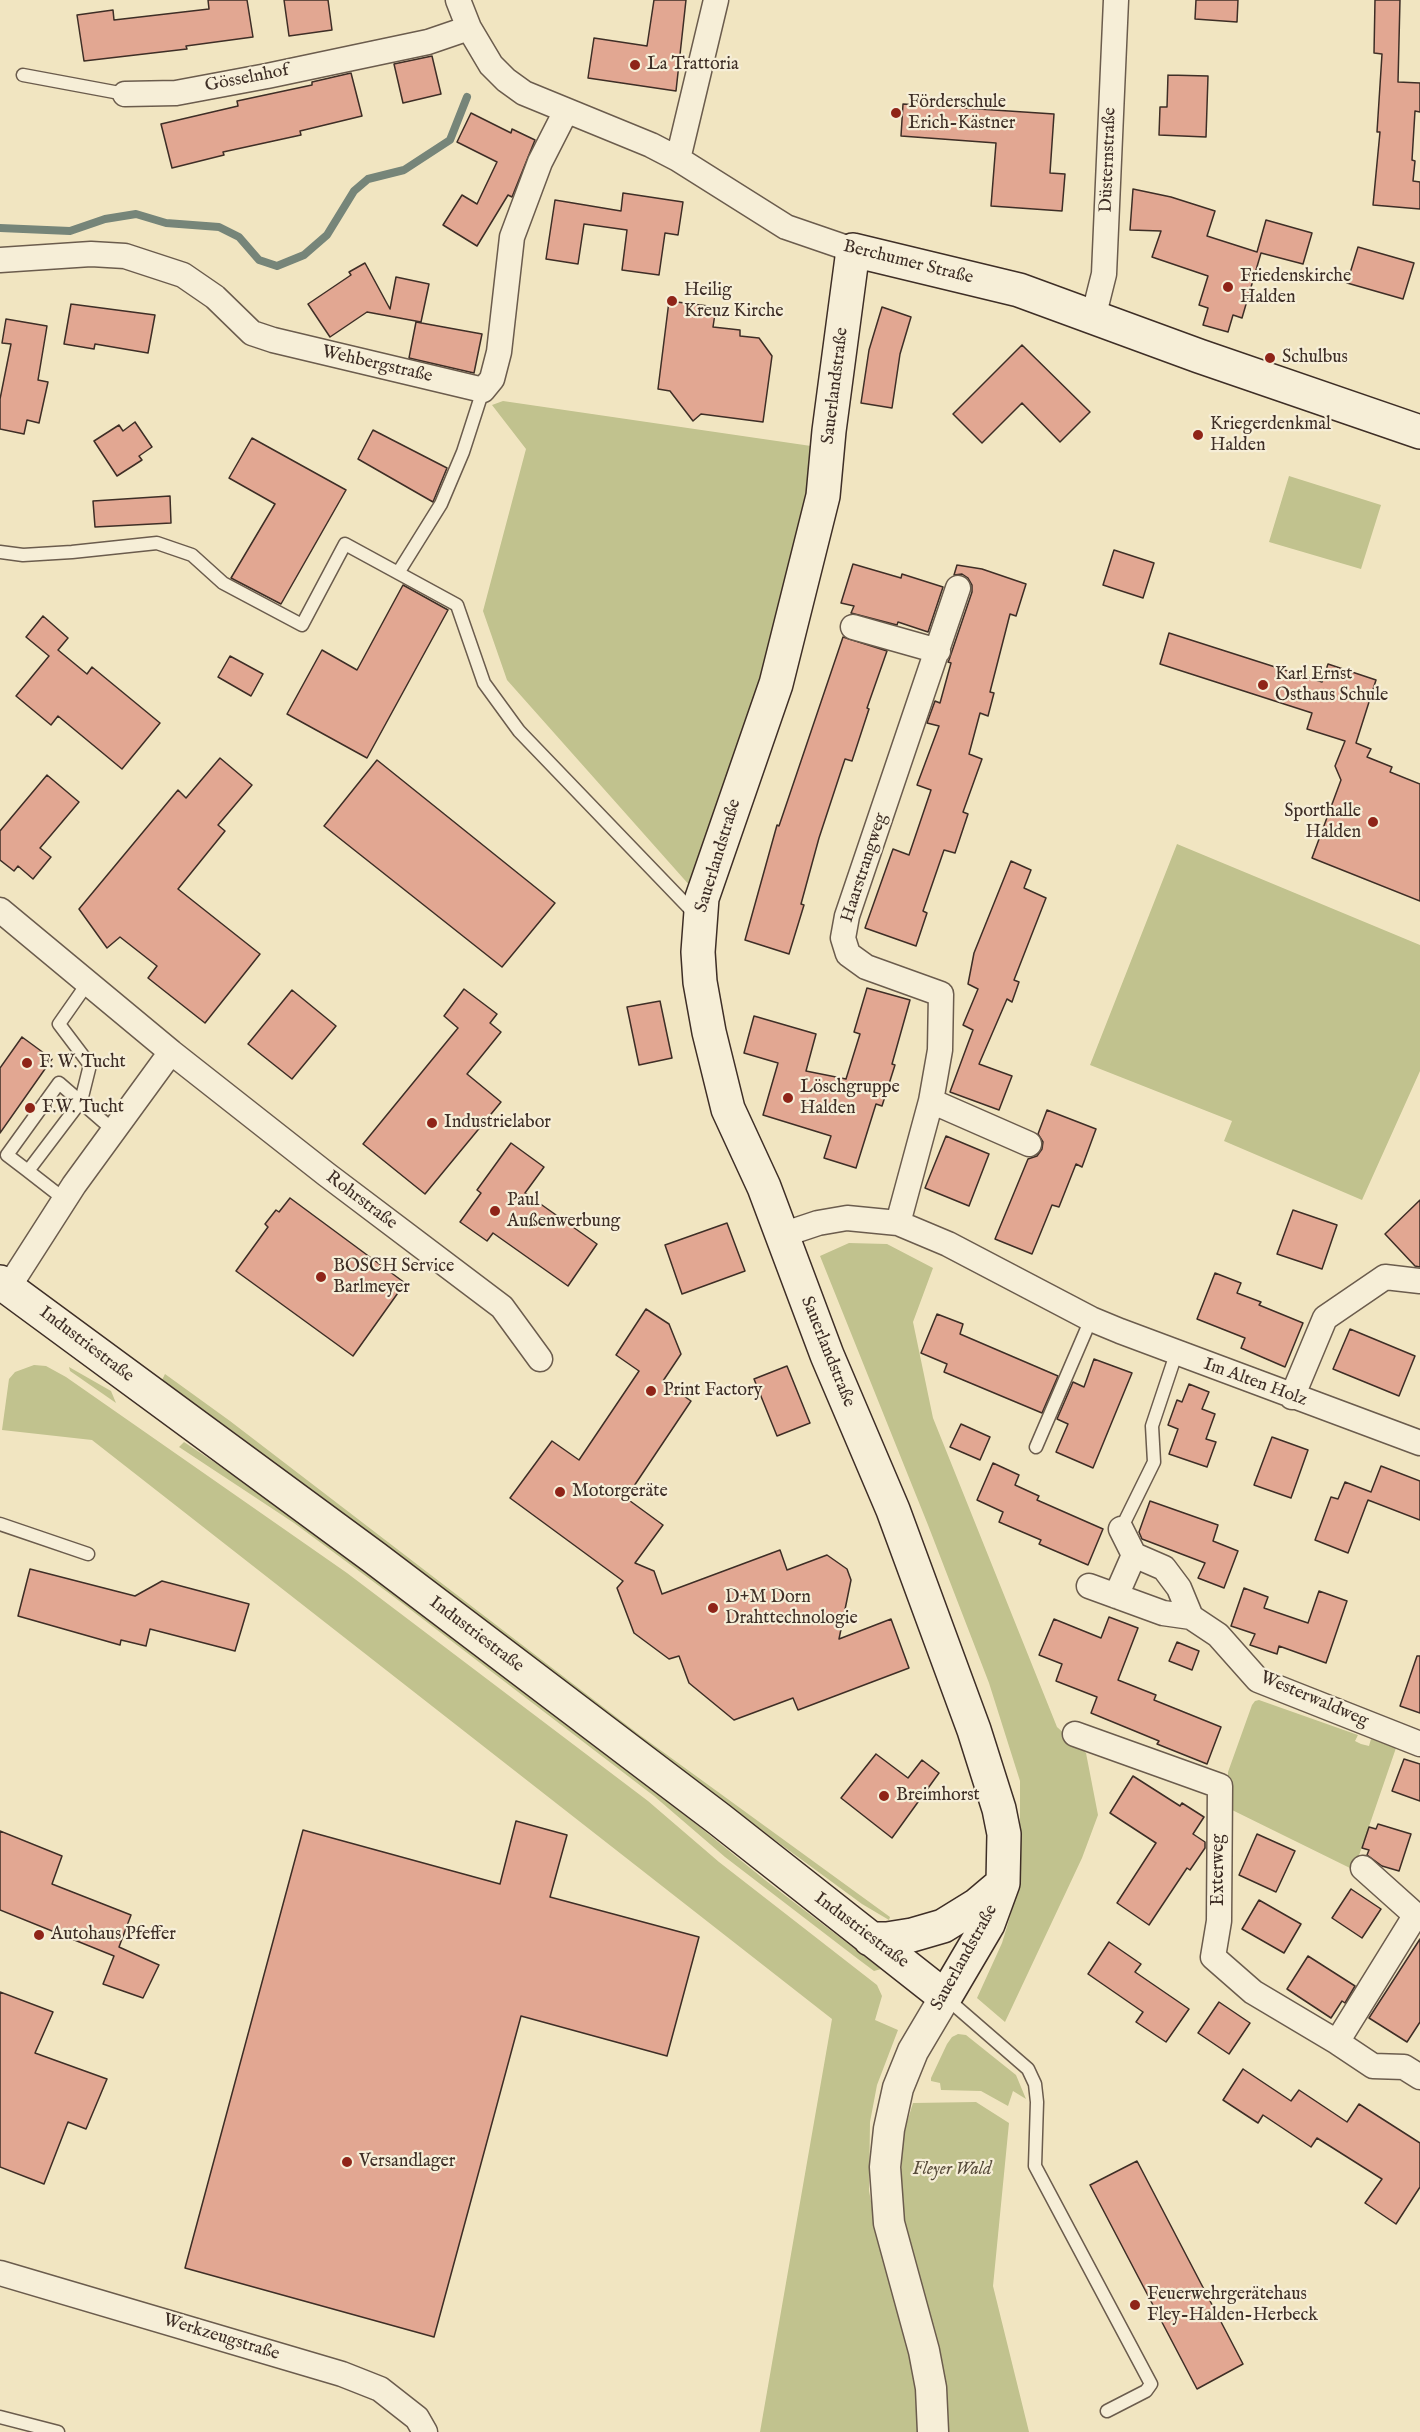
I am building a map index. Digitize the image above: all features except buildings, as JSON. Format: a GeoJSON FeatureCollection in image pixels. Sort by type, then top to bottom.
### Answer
{"type":"FeatureCollection","features":[{"type":"Feature","properties":{"kind":"main road","name":"Berchumer Straße"},"geometry":{"type":"LineString","coordinates":[[853,250],[1019,290],[1420,432]]}},
{"type":"Feature","properties":{"kind":"main road","name":"Sauerlandstraße"},"geometry":{"type":"LineString","coordinates":[[853,250],[829,431],[823,496],[776,684],[702,898],[699,918],[700,982],[720,1080],[734,1124],[764,1187],[827,1355],[901,1531],[993,1785],[1004,1834],[1003,1883],[988,1924],[945,1997]]}},
{"type":"Feature","properties":{"kind":"main road","name":"Industriestraße"},"geometry":{"type":"LineString","coordinates":[[3,1292],[375,1558],[719,1819],[945,1997]]}},
{"type":"Feature","properties":{"kind":"main road"},"geometry":{"type":"LineString","coordinates":[[870,1939],[912,1935],[944,1926],[977,1905],[1003,1883]]}},
{"type":"Feature","properties":{"kind":"street","name":"Berchumer Straße"},"geometry":{"type":"LineString","coordinates":[[458,0],[469,28],[490,65],[524,93],[612,127],[678,159],[786,227],[853,250]]}},
{"type":"Feature","properties":{"kind":"street"},"geometry":{"type":"LineString","coordinates":[[678,159],[716,0]]}},
{"type":"Feature","properties":{"kind":"street","name":"Düsternstraße"},"geometry":{"type":"LineString","coordinates":[[1094,318],[1104,273],[1116,0]]}},
{"type":"Feature","properties":{"kind":"street","name":"Gösselnhof"},"geometry":{"type":"LineString","coordinates":[[125,94],[176,93],[267,76],[428,42],[469,28]]}},
{"type":"Feature","properties":{"kind":"street"},"geometry":{"type":"LineString","coordinates":[[483,390],[492,379],[499,352],[512,237],[540,162],[567,111]]}},
{"type":"Feature","properties":{"kind":"street","name":"Wehbergstraße"},"geometry":{"type":"LineString","coordinates":[[0,260],[91,254],[135,259],[183,275],[216,297],[252,333],[483,390]]}},
{"type":"Feature","properties":{"kind":"street","name":"Haarstrangweg"},"geometry":{"type":"LineString","coordinates":[[898,1223],[931,1101],[939,1050],[941,994],[866,967],[848,954],[843,938],[847,916],[958,588]]}},
{"type":"Feature","properties":{"kind":"street"},"geometry":{"type":"LineString","coordinates":[[853,627],[938,651]]}},
{"type":"Feature","properties":{"kind":"street","name":"Rohrstraße"},"geometry":{"type":"LineString","coordinates":[[0,910],[171,1052],[326,1174],[502,1307],[540,1359]]}},
{"type":"Feature","properties":{"kind":"street"},"geometry":{"type":"LineString","coordinates":[[3,1292],[64,1199],[171,1052]]}},
{"type":"Feature","properties":{"kind":"street"},"geometry":{"type":"LineString","coordinates":[[931,1101],[1029,1144]]}},
{"type":"Feature","properties":{"kind":"street","name":"Im Alten Holz"},"geometry":{"type":"LineString","coordinates":[[782,1235],[818,1223],[847,1218],[898,1223],[948,1244],[1091,1319],[1176,1354],[1420,1443]]}},
{"type":"Feature","properties":{"kind":"street"},"geometry":{"type":"LineString","coordinates":[[1292,1397],[1325,1318],[1385,1277],[1420,1281]]}},
{"type":"Feature","properties":{"kind":"street"},"geometry":{"type":"LineString","coordinates":[[1121,1529],[1134,1555],[1164,1568],[1179,1588],[1191,1617]]}},
{"type":"Feature","properties":{"kind":"street"},"geometry":{"type":"LineString","coordinates":[[1116,1596],[1134,1555]]}},
{"type":"Feature","properties":{"kind":"street","name":"Westerwaldweg"},"geometry":{"type":"LineString","coordinates":[[1089,1586],[1163,1613],[1191,1617],[1218,1635],[1258,1680],[1420,1744]]}},
{"type":"Feature","properties":{"kind":"street","name":"Exterweg"},"geometry":{"type":"LineString","coordinates":[[1075,1734],[1220,1786],[1219,1921],[1213,1957],[1253,1992],[1373,2066],[1404,2067],[1420,2077]]}},
{"type":"Feature","properties":{"kind":"street"},"geometry":{"type":"LineString","coordinates":[[1337,2042],[1418,1917],[1363,1868]]}},
{"type":"Feature","properties":{"kind":"street","name":"Sauerlandstraße"},"geometry":{"type":"LineString","coordinates":[[933,2432],[931,2388],[924,2351],[888,2223],[885,2167],[889,2128],[897,2088],[913,2051],[945,1997]]}},
{"type":"Feature","properties":{"kind":"street","name":"Werkzeugstraße"},"geometry":{"type":"LineString","coordinates":[[0,2273],[342,2374],[380,2389],[418,2427]]}},
{"type":"Feature","properties":{"kind":"lane","name":"Gösselnhof"},"geometry":{"type":"LineString","coordinates":[[23,75],[125,94]]}},
{"type":"Feature","properties":{"kind":"lane"},"geometry":{"type":"LineString","coordinates":[[398,573],[441,504],[463,452],[483,390]]}},
{"type":"Feature","properties":{"kind":"lane"},"geometry":{"type":"LineString","coordinates":[[0,552],[23,555],[157,543],[192,555],[223,582],[302,625],[345,544],[457,605],[484,683],[519,731],[699,918]]}},
{"type":"Feature","properties":{"kind":"lane"},"geometry":{"type":"LineString","coordinates":[[28,1171],[81,1101],[90,1065],[59,1024],[87,984]]}},
{"type":"Feature","properties":{"kind":"lane"},"geometry":{"type":"LineString","coordinates":[[64,1199],[8,1155],[59,1083],[113,1130]]}},
{"type":"Feature","properties":{"kind":"lane"},"geometry":{"type":"LineString","coordinates":[[1036,1447],[1091,1319]]}},
{"type":"Feature","properties":{"kind":"lane"},"geometry":{"type":"LineString","coordinates":[[1121,1529],[1154,1462],[1152,1426],[1176,1354]]}},
{"type":"Feature","properties":{"kind":"lane"},"geometry":{"type":"LineString","coordinates":[[0,1524],[88,1554]]}},
{"type":"Feature","properties":{"kind":"lane"},"geometry":{"type":"LineString","coordinates":[[945,1997],[1028,2069],[1035,2084],[1037,2102],[1035,2166],[1151,2384],[1146,2391],[1107,2411]]}},
{"type":"Feature","properties":{"kind":"lane"},"geometry":{"type":"LineString","coordinates":[[0,2417],[58,2432]]}},
{"type":"Feature","properties":{"kind":"green space"},"geometry":{"type":"Polygon","coordinates":[[[503,401],[811,446],[813,465],[787,610],[691,887],[507,680],[483,611],[526,449],[492,405],[503,401]]]}},
{"type":"Feature","properties":{"kind":"green space"},"geometry":{"type":"Polygon","coordinates":[[[1289,476],[1381,505],[1361,569],[1269,542],[1289,476]]]}},
{"type":"Feature","properties":{"kind":"green space"},"geometry":{"type":"Polygon","coordinates":[[[1177,844],[1420,945],[1420,1071],[1362,1200],[1224,1141],[1232,1121],[1090,1065],[1177,844]]]}},
{"type":"Feature","properties":{"kind":"green space"},"geometry":{"type":"Polygon","coordinates":[[[849,1243],[887,1244],[933,1268],[913,1322],[933,1418],[1057,1727],[1086,1753],[1098,1815],[1082,1858],[1005,2022],[977,1998],[1002,1943],[1020,1884],[1020,1781],[989,1683],[820,1256],[849,1243]]]}},
{"type":"Feature","properties":{"kind":"green space"},"geometry":{"type":"Polygon","coordinates":[[[34,1365],[46,1366],[66,1377],[347,1573],[648,1801],[719,1862],[877,1985],[882,1996],[875,2020],[898,2030],[877,2085],[870,2122],[869,2191],[875,2222],[913,2352],[923,2432],[760,2432],[832,2019],[92,1440],[2,1430],[9,1379],[15,1372],[34,1365]]]}},
{"type":"Feature","properties":{"kind":"green space"},"geometry":{"type":"Polygon","coordinates":[[[69,1367],[111,1391],[116,1403],[70,1371],[69,1367]]]}},
{"type":"Feature","properties":{"kind":"green space"},"geometry":{"type":"Polygon","coordinates":[[[165,1374],[230,1421],[641,1736],[890,1917],[889,1920],[862,1904],[738,1813],[314,1495],[242,1438],[162,1380],[165,1374]]]}},
{"type":"Feature","properties":{"kind":"green space"},"geometry":{"type":"Polygon","coordinates":[[[184,1442],[274,1502],[600,1746],[765,1880],[881,1969],[874,1971],[854,1956],[725,1857],[654,1796],[394,1597],[294,1523],[179,1447],[184,1442]]]}},
{"type":"Feature","properties":{"kind":"green space"},"geometry":{"type":"Polygon","coordinates":[[[1259,1700],[1358,1735],[1355,1741],[1361,1744],[1369,1746],[1371,1739],[1396,1748],[1354,1870],[1228,1808],[1228,1772],[1252,1705],[1259,1700]]]}},
{"type":"Feature","properties":{"kind":"green space"},"geometry":{"type":"Polygon","coordinates":[[[958,2034],[966,2035],[1016,2075],[1026,2099],[1013,2091],[1008,2106],[981,2091],[941,2090],[940,2083],[931,2081],[947,2044],[952,2037],[958,2034]]]}},
{"type":"Feature","properties":{"kind":"green space","name":"Fleyer Wald"},"geometry":{"type":"Polygon","coordinates":[[[976,2102],[1009,2123],[993,2286],[1029,2432],[942,2432],[907,2249],[900,2186],[904,2132],[913,2103],[976,2102]]]}},
{"type":"Feature","properties":{"kind":"waterway"},"geometry":{"type":"LineString","coordinates":[[0,228],[70,231],[105,219],[136,214],[166,223],[219,227],[239,237],[259,260],[277,266],[304,255],[327,235],[354,191],[368,179],[404,170],[450,140],[467,97]]}},
{"type":"Feature","properties":{"kind":"place","name":"La Trattoria"},"geometry":{"type":"Point","coordinates":[635,65]}},
{"type":"Feature","properties":{"kind":"place","name":"Förderschule Erich-Kästner"},"geometry":{"type":"Point","coordinates":[896,113]}},
{"type":"Feature","properties":{"kind":"place","name":"Friedenskirche Halden"},"geometry":{"type":"Point","coordinates":[1228,287]}},
{"type":"Feature","properties":{"kind":"place","name":"Heilig Kreuz Kirche"},"geometry":{"type":"Point","coordinates":[672,301]}},
{"type":"Feature","properties":{"kind":"place","name":"Schulbus"},"geometry":{"type":"Point","coordinates":[1270,358]}},
{"type":"Feature","properties":{"kind":"place","name":"Kriegerdenkmal Halden"},"geometry":{"type":"Point","coordinates":[1198,435]}},
{"type":"Feature","properties":{"kind":"place","name":"Karl Ernst Osthaus Schule"},"geometry":{"type":"Point","coordinates":[1263,685]}},
{"type":"Feature","properties":{"kind":"place","name":"Sporthalle Halden"},"geometry":{"type":"Point","coordinates":[1373,822]}},
{"type":"Feature","properties":{"kind":"place","name":"F. W. Tucht"},"geometry":{"type":"Point","coordinates":[27,1063]}},
{"type":"Feature","properties":{"kind":"place","name":"Löschgruppe Halden"},"geometry":{"type":"Point","coordinates":[788,1098]}},
{"type":"Feature","properties":{"kind":"place","name":"F.W. Tucht"},"geometry":{"type":"Point","coordinates":[30,1108]}},
{"type":"Feature","properties":{"kind":"place","name":"Industrielabor"},"geometry":{"type":"Point","coordinates":[432,1123]}},
{"type":"Feature","properties":{"kind":"place","name":"Paul Außenwerbung"},"geometry":{"type":"Point","coordinates":[495,1211]}},
{"type":"Feature","properties":{"kind":"place","name":"BOSCH Service Barlmeyer"},"geometry":{"type":"Point","coordinates":[321,1277]}},
{"type":"Feature","properties":{"kind":"place","name":"Print Factory"},"geometry":{"type":"Point","coordinates":[651,1391]}},
{"type":"Feature","properties":{"kind":"place","name":"Motorgeräte"},"geometry":{"type":"Point","coordinates":[560,1492]}},
{"type":"Feature","properties":{"kind":"place","name":"D+M Dorn Drahttechnologie"},"geometry":{"type":"Point","coordinates":[713,1608]}},
{"type":"Feature","properties":{"kind":"place","name":"Breimhorst"},"geometry":{"type":"Point","coordinates":[884,1796]}},
{"type":"Feature","properties":{"kind":"place","name":"Autohaus Pfeffer"},"geometry":{"type":"Point","coordinates":[39,1935]}},
{"type":"Feature","properties":{"kind":"place","name":"Versandlager"},"geometry":{"type":"Point","coordinates":[347,2162]}},
{"type":"Feature","properties":{"kind":"place","name":"Feuerwehrgerätehaus Fley-Halden-Herbeck"},"geometry":{"type":"Point","coordinates":[1135,2305]}}]}
